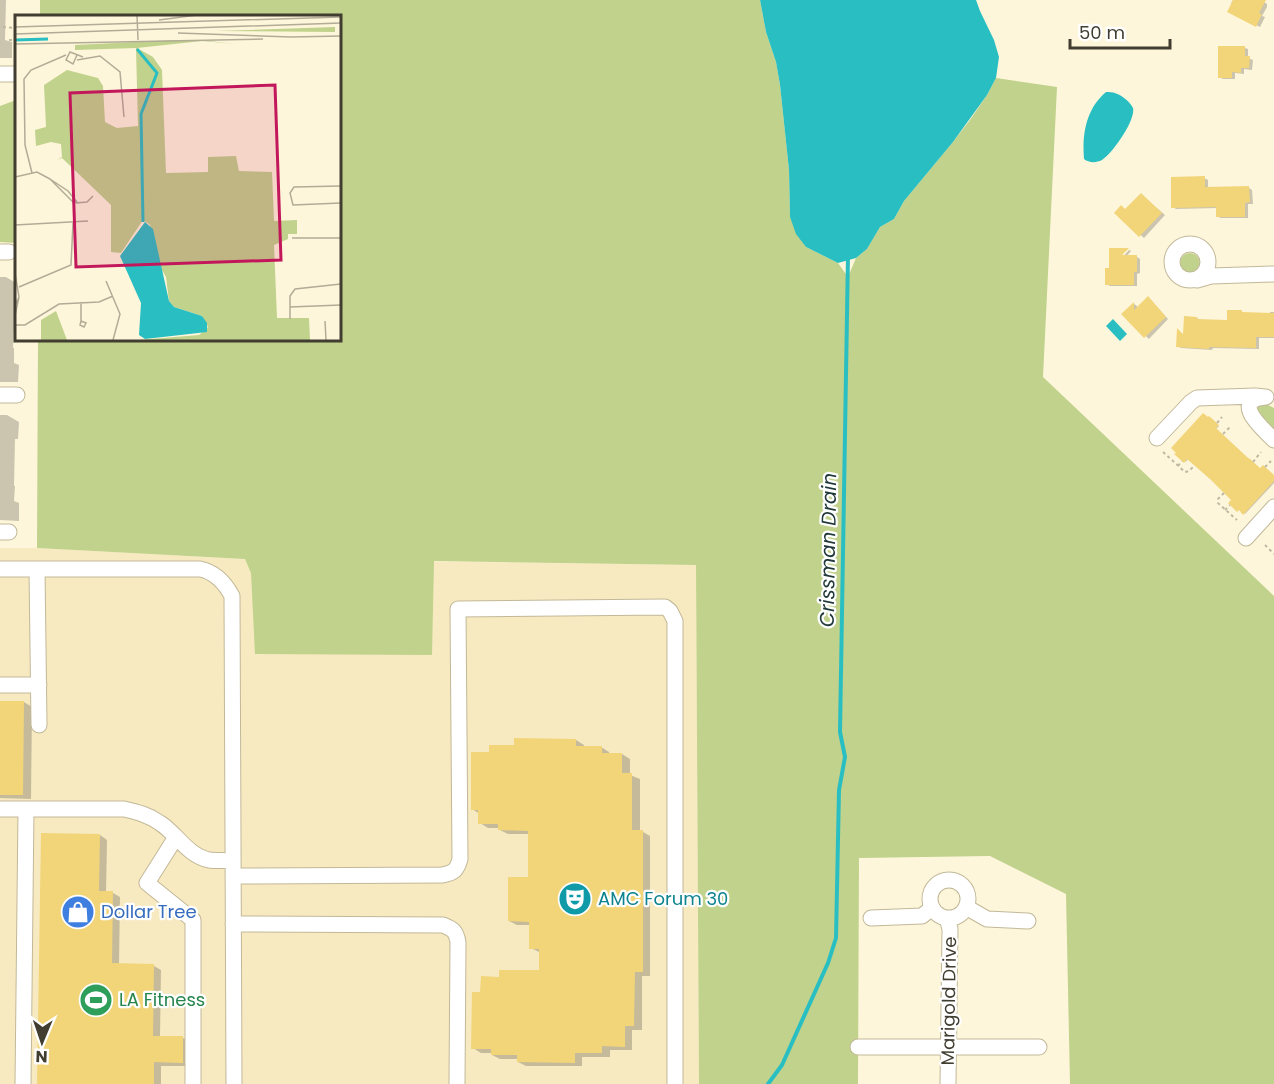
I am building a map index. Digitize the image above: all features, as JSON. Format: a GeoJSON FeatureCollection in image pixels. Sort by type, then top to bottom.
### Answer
{"type":"FeatureCollection","features":[{"type":"Feature","properties":{"kind":"street"},"geometry":{"type":"LineString","coordinates":[[1236,274],[1217,265],[1205,250],[1195,244],[1183,245],[1174,254],[1172,265],[1174,271],[1189,281],[1211,276],[1274,274]]}},
{"type":"Feature","properties":{"kind":"street"},"geometry":{"type":"LineString","coordinates":[[1195,280],[1201,278],[1208,268],[1208,256]]}},
{"type":"Feature","properties":{"kind":"street"},"geometry":{"type":"LineString","coordinates":[[0,395],[17,395]]}},
{"type":"Feature","properties":{"kind":"street"},"geometry":{"type":"LineString","coordinates":[[1160,444],[1194,400],[1202,397],[1228,396],[1255,396],[1270,399]]}},
{"type":"Feature","properties":{"kind":"street"},"geometry":{"type":"LineString","coordinates":[[1228,396],[1245,407],[1274,440]]}},
{"type":"Feature","properties":{"kind":"street"},"geometry":{"type":"LineString","coordinates":[[1250,413],[1250,404],[1253,401],[1258,398],[1270,399]]}},
{"type":"Feature","properties":{"kind":"street"},"geometry":{"type":"LineString","coordinates":[[1246,538],[1274,507]]}},
{"type":"Feature","properties":{"kind":"street"},"geometry":{"type":"LineString","coordinates":[[37,568],[39,725]]}},
{"type":"Feature","properties":{"kind":"street"},"geometry":{"type":"LineString","coordinates":[[0,569],[200,569],[214,575],[232,596],[234,1084]]}},
{"type":"Feature","properties":{"kind":"street"},"geometry":{"type":"LineString","coordinates":[[0,809],[124,809],[137,812],[159,822],[189,850],[200,857],[233,868],[442,875],[452,873],[458,868],[460,858],[458,609],[665,607],[675,621],[675,1084]]}},
{"type":"Feature","properties":{"kind":"street"},"geometry":{"type":"LineString","coordinates":[[0,685],[39,685]]}},
{"type":"Feature","properties":{"kind":"street"},"geometry":{"type":"LineString","coordinates":[[23,1084],[26,808]]}},
{"type":"Feature","properties":{"kind":"street"},"geometry":{"type":"LineString","coordinates":[[176,837],[147,883],[194,920],[193,1084]]}},
{"type":"Feature","properties":{"kind":"street"},"geometry":{"type":"LineString","coordinates":[[871,918],[922,916],[932,908],[930,894],[933,888],[945,880],[952,880],[964,887],[968,900],[966,907],[987,920],[1028,921]]}},
{"type":"Feature","properties":{"kind":"street","name":"Marigold Drive"},"geometry":{"type":"LineString","coordinates":[[932,908],[936,913],[947,918],[959,916],[966,907]]}},
{"type":"Feature","properties":{"kind":"street","name":"Marigold Drive"},"geometry":{"type":"LineString","coordinates":[[947,918],[950,928],[948,1084]]}},
{"type":"Feature","properties":{"kind":"street"},"geometry":{"type":"LineString","coordinates":[[233,924],[443,925],[451,928],[456,933],[458,942],[457,1084]]}},
{"type":"Feature","properties":{"kind":"street"},"geometry":{"type":"LineString","coordinates":[[858,1047],[1039,1047]]}},
{"type":"Feature","properties":{"kind":"path"},"geometry":{"type":"LineString","coordinates":[[3,27],[15,28]]}},
{"type":"Feature","properties":{"kind":"path"},"geometry":{"type":"LineString","coordinates":[[9,40],[15,40]]}},
{"type":"Feature","properties":{"kind":"path"},"geometry":{"type":"LineString","coordinates":[[1217,423],[1222,417]]}},
{"type":"Feature","properties":{"kind":"path"},"geometry":{"type":"LineString","coordinates":[[1223,434],[1231,426]]}},
{"type":"Feature","properties":{"kind":"path"},"geometry":{"type":"LineString","coordinates":[[1160,444],[1165,454],[1185,472],[1194,466]]}},
{"type":"Feature","properties":{"kind":"path"},"geometry":{"type":"LineString","coordinates":[[1253,462],[1262,452]]}},
{"type":"Feature","properties":{"kind":"path"},"geometry":{"type":"LineString","coordinates":[[1265,467],[1271,460]]}},
{"type":"Feature","properties":{"kind":"path"},"geometry":{"type":"LineString","coordinates":[[1178,466],[1182,461]]}},
{"type":"Feature","properties":{"kind":"path"},"geometry":{"type":"LineString","coordinates":[[1224,493],[1218,501],[1237,520]]}},
{"type":"Feature","properties":{"kind":"path"},"geometry":{"type":"LineString","coordinates":[[1225,510],[1230,505]]}},
{"type":"Feature","properties":{"kind":"path"},"geometry":{"type":"LineString","coordinates":[[1265,545],[1274,554]]}},
{"type":"Feature","properties":{"kind":"shaded area"},"geometry":{"type":"Polygon","coordinates":[[[0,548],[245,559],[696,565],[699,1084],[0,1084],[0,548]]]}},
{"type":"Feature","properties":{"kind":"green space"},"geometry":{"type":"Polygon","coordinates":[[[40,0],[760,0],[780,85],[789,170],[790,217],[806,247],[838,263],[848,277],[856,258],[867,249],[880,227],[894,219],[904,201],[970,120],[996,78],[1057,87],[1043,377],[1274,596],[1274,1084],[1070,1084],[1066,894],[990,856],[859,858],[858,1084],[699,1084],[696,565],[434,561],[432,655],[255,654],[251,573],[245,559],[37,548],[38,340],[340,340],[340,15],[40,15],[40,0]]]}},
{"type":"Feature","properties":{"kind":"green space"},"geometry":{"type":"Polygon","coordinates":[[[15,100],[15,243],[0,242],[0,106],[15,100]]]}},
{"type":"Feature","properties":{"kind":"green space"},"geometry":{"type":"Polygon","coordinates":[[[1190,253],[1197,256],[1200,263],[1197,270],[1190,273],[1183,270],[1180,263],[1183,256],[1190,253]]]}},
{"type":"Feature","properties":{"kind":"green space"},"geometry":{"type":"Polygon","coordinates":[[[1266,404],[1274,408],[1274,431],[1262,420],[1257,409],[1259,405],[1266,404]]]}},
{"type":"Feature","properties":{"kind":"water"},"geometry":{"type":"Polygon","coordinates":[[[760,0],[976,0],[994,40],[999,57],[996,78],[987,95],[953,142],[904,201],[894,219],[880,227],[867,249],[856,258],[838,263],[806,247],[796,234],[790,217],[789,170],[780,85],[760,0]]]}},
{"type":"Feature","properties":{"kind":"water"},"geometry":{"type":"Polygon","coordinates":[[[1106,92],[1120,95],[1133,108],[1133,113],[1127,128],[1106,157],[1090,162],[1084,159],[1087,122],[1094,106],[1106,92]]]}},
{"type":"Feature","properties":{"kind":"water"},"geometry":{"type":"Polygon","coordinates":[[[1113,319],[1127,334],[1120,341],[1106,326],[1113,319]]]}},
{"type":"Feature","properties":{"kind":"building"},"geometry":{"type":"Polygon","coordinates":[[[1233,0],[1266,0],[1259,13],[1262,14],[1256,27],[1227,12],[1233,0]]]}},
{"type":"Feature","properties":{"kind":"building"},"geometry":{"type":"Polygon","coordinates":[[[1218,46],[1245,46],[1245,56],[1250,56],[1249,68],[1241,68],[1241,73],[1232,72],[1232,78],[1218,78],[1218,46]]]}},
{"type":"Feature","properties":{"kind":"building"},"geometry":{"type":"Polygon","coordinates":[[[1205,176],[1205,187],[1249,186],[1250,202],[1245,203],[1245,217],[1216,217],[1216,207],[1171,208],[1171,177],[1205,176]]]}},
{"type":"Feature","properties":{"kind":"building"},"geometry":{"type":"Polygon","coordinates":[[[1141,193],[1162,213],[1139,237],[1114,213],[1121,205],[1125,209],[1141,193]]]}},
{"type":"Feature","properties":{"kind":"building"},"geometry":{"type":"Polygon","coordinates":[[[1109,248],[1129,248],[1122,255],[1137,255],[1134,285],[1105,285],[1105,268],[1109,268],[1109,248]]]}},
{"type":"Feature","properties":{"kind":"building"},"geometry":{"type":"Polygon","coordinates":[[[1148,296],[1166,317],[1144,338],[1121,314],[1134,302],[1134,310],[1148,296]]]}},
{"type":"Feature","properties":{"kind":"building"},"geometry":{"type":"Polygon","coordinates":[[[1227,310],[1274,313],[1274,337],[1256,337],[1256,348],[1176,347],[1177,328],[1183,334],[1184,316],[1227,320],[1227,310]]]}},
{"type":"Feature","properties":{"kind":"building"},"geometry":{"type":"Polygon","coordinates":[[[1203,413],[1219,425],[1216,428],[1249,459],[1260,468],[1263,465],[1274,475],[1274,481],[1243,515],[1228,503],[1231,500],[1210,479],[1187,459],[1184,463],[1171,448],[1203,413]]]}},
{"type":"Feature","properties":{"kind":"building"},"geometry":{"type":"Polygon","coordinates":[[[0,701],[24,701],[23,795],[0,795],[0,701]]]}},
{"type":"Feature","properties":{"kind":"building","name":"AMC Forum 30"},"geometry":{"type":"Polygon","coordinates":[[[514,738],[576,739],[576,746],[602,746],[602,753],[622,753],[622,773],[632,773],[632,830],[643,830],[643,972],[635,972],[634,1026],[625,1026],[625,1047],[602,1046],[602,1053],[575,1053],[575,1063],[517,1062],[517,1055],[491,1055],[491,1049],[471,1049],[472,992],[480,992],[481,976],[499,977],[499,970],[539,970],[539,949],[529,949],[529,922],[508,921],[508,877],[528,877],[528,831],[498,830],[498,824],[478,824],[478,810],[471,810],[471,752],[489,752],[489,745],[514,745],[514,738]]]}},
{"type":"Feature","properties":{"kind":"building","name":"LA Fitness"},"geometry":{"type":"Polygon","coordinates":[[[41,833],[100,834],[99,891],[113,891],[112,963],[154,964],[153,1036],[183,1036],[183,1063],[154,1062],[154,1084],[37,1084],[41,833]]]}},
{"type":"Feature","properties":{"kind":"waterway","name":"Crissman Drain"},"geometry":{"type":"LineString","coordinates":[[768,1084],[782,1065],[828,963],[836,938],[839,790],[845,757],[840,732],[848,255]]}},
{"type":"Feature","properties":{"kind":"place","name":"AMC Forum 30"},"geometry":{"type":"Point","coordinates":[575,899]}},
{"type":"Feature","properties":{"kind":"place","name":"Dollar Tree"},"geometry":{"type":"Point","coordinates":[78,912]}},
{"type":"Feature","properties":{"kind":"place","name":"LA Fitness"},"geometry":{"type":"Point","coordinates":[96,1000]}}]}
